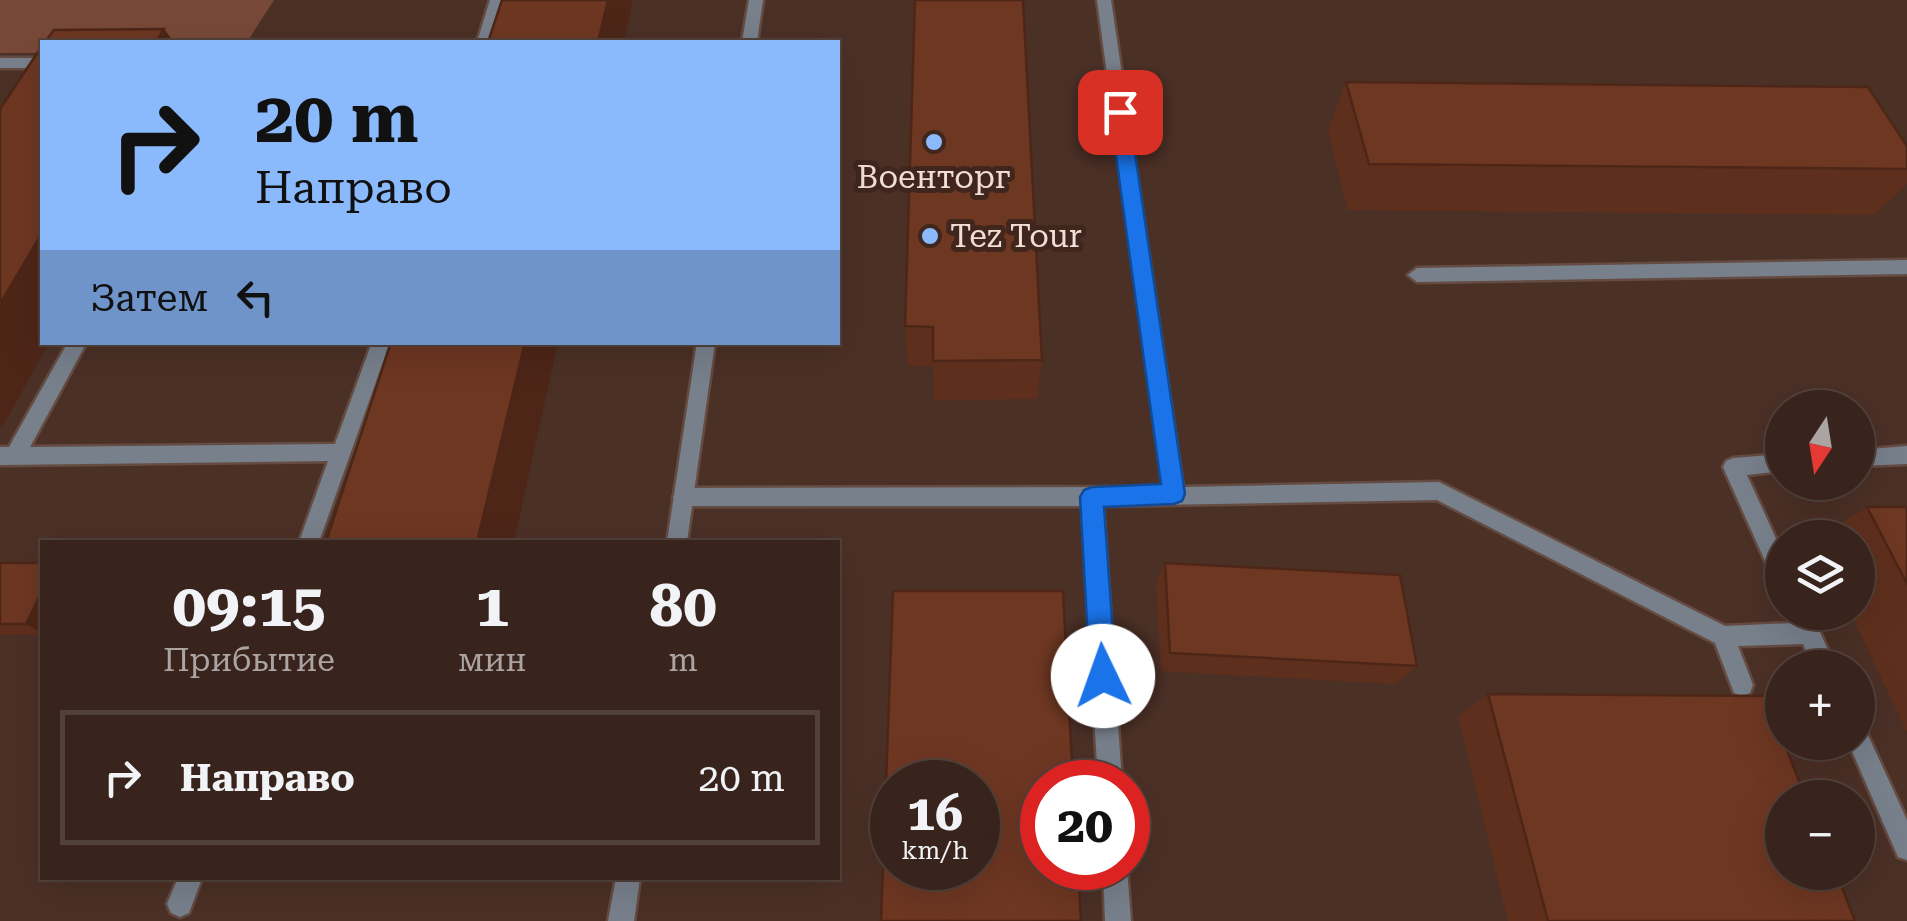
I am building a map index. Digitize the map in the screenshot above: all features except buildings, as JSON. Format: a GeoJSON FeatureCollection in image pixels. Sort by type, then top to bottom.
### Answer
{"type":"FeatureCollection","features":[{"type":"Feature","properties":{"kind":"street"},"geometry":{"type":"LineString","coordinates":[[485,40],[498,0]]}},
{"type":"Feature","properties":{"kind":"street"},"geometry":{"type":"LineString","coordinates":[[750,40],[756,0]]}},
{"type":"Feature","properties":{"kind":"street"},"geometry":{"type":"LineString","coordinates":[[1104,0],[1174,494]]}},
{"type":"Feature","properties":{"kind":"street"},"geometry":{"type":"LineString","coordinates":[[0,64],[40,63]]}},
{"type":"Feature","properties":{"kind":"street"},"geometry":{"type":"LineString","coordinates":[[1417,276],[1907,267]]}},
{"type":"Feature","properties":{"kind":"street"},"geometry":{"type":"LineString","coordinates":[[7,456],[76,345]]}},
{"type":"Feature","properties":{"kind":"street"},"geometry":{"type":"LineString","coordinates":[[310,540],[380,345]]}},
{"type":"Feature","properties":{"kind":"street"},"geometry":{"type":"LineString","coordinates":[[677,540],[706,345]]}},
{"type":"Feature","properties":{"kind":"street"},"geometry":{"type":"LineString","coordinates":[[7,456],[342,452]]}},
{"type":"Feature","properties":{"kind":"street"},"geometry":{"type":"LineString","coordinates":[[1875,457],[1907,455]]}},
{"type":"Feature","properties":{"kind":"street"},"geometry":{"type":"LineString","coordinates":[[1765,464],[1734,466],[1765,536]]}},
{"type":"Feature","properties":{"kind":"street"},"geometry":{"type":"LineString","coordinates":[[684,497],[1092,497],[1440,491],[1723,636],[1765,629]]}},
{"type":"Feature","properties":{"kind":"street"},"geometry":{"type":"LineString","coordinates":[[1092,497],[1109,760]]}},
{"type":"Feature","properties":{"kind":"street"},"geometry":{"type":"LineString","coordinates":[[1723,636],[1742,685]]}},
{"type":"Feature","properties":{"kind":"street"},"geometry":{"type":"LineString","coordinates":[[1867,760],[1907,848]]}},
{"type":"Feature","properties":{"kind":"street"},"geometry":{"type":"LineString","coordinates":[[180,904],[189,880]]}},
{"type":"Feature","properties":{"kind":"street"},"geometry":{"type":"LineString","coordinates":[[621,921],[628,880]]}},
{"type":"Feature","properties":{"kind":"street"},"geometry":{"type":"LineString","coordinates":[[1116,890],[1118,921]]}},
{"type":"Feature","properties":{"kind":"shaded area"},"geometry":{"type":"Polygon","coordinates":[[[0,0],[274,0],[248,40],[40,40],[40,53],[0,53],[0,0]]]}},
{"type":"Feature","properties":{"kind":"place","name":"Военторг"},"geometry":{"type":"Point","coordinates":[934,142]}},
{"type":"Feature","properties":{"kind":"place","name":"Tez Tour"},"geometry":{"type":"Point","coordinates":[930,236]}},
{"type":"Feature","properties":{"kind":"route"},"geometry":{"type":"LineString","coordinates":[[1103,676],[1092,497],[1174,494],[1120,112]]}}]}
